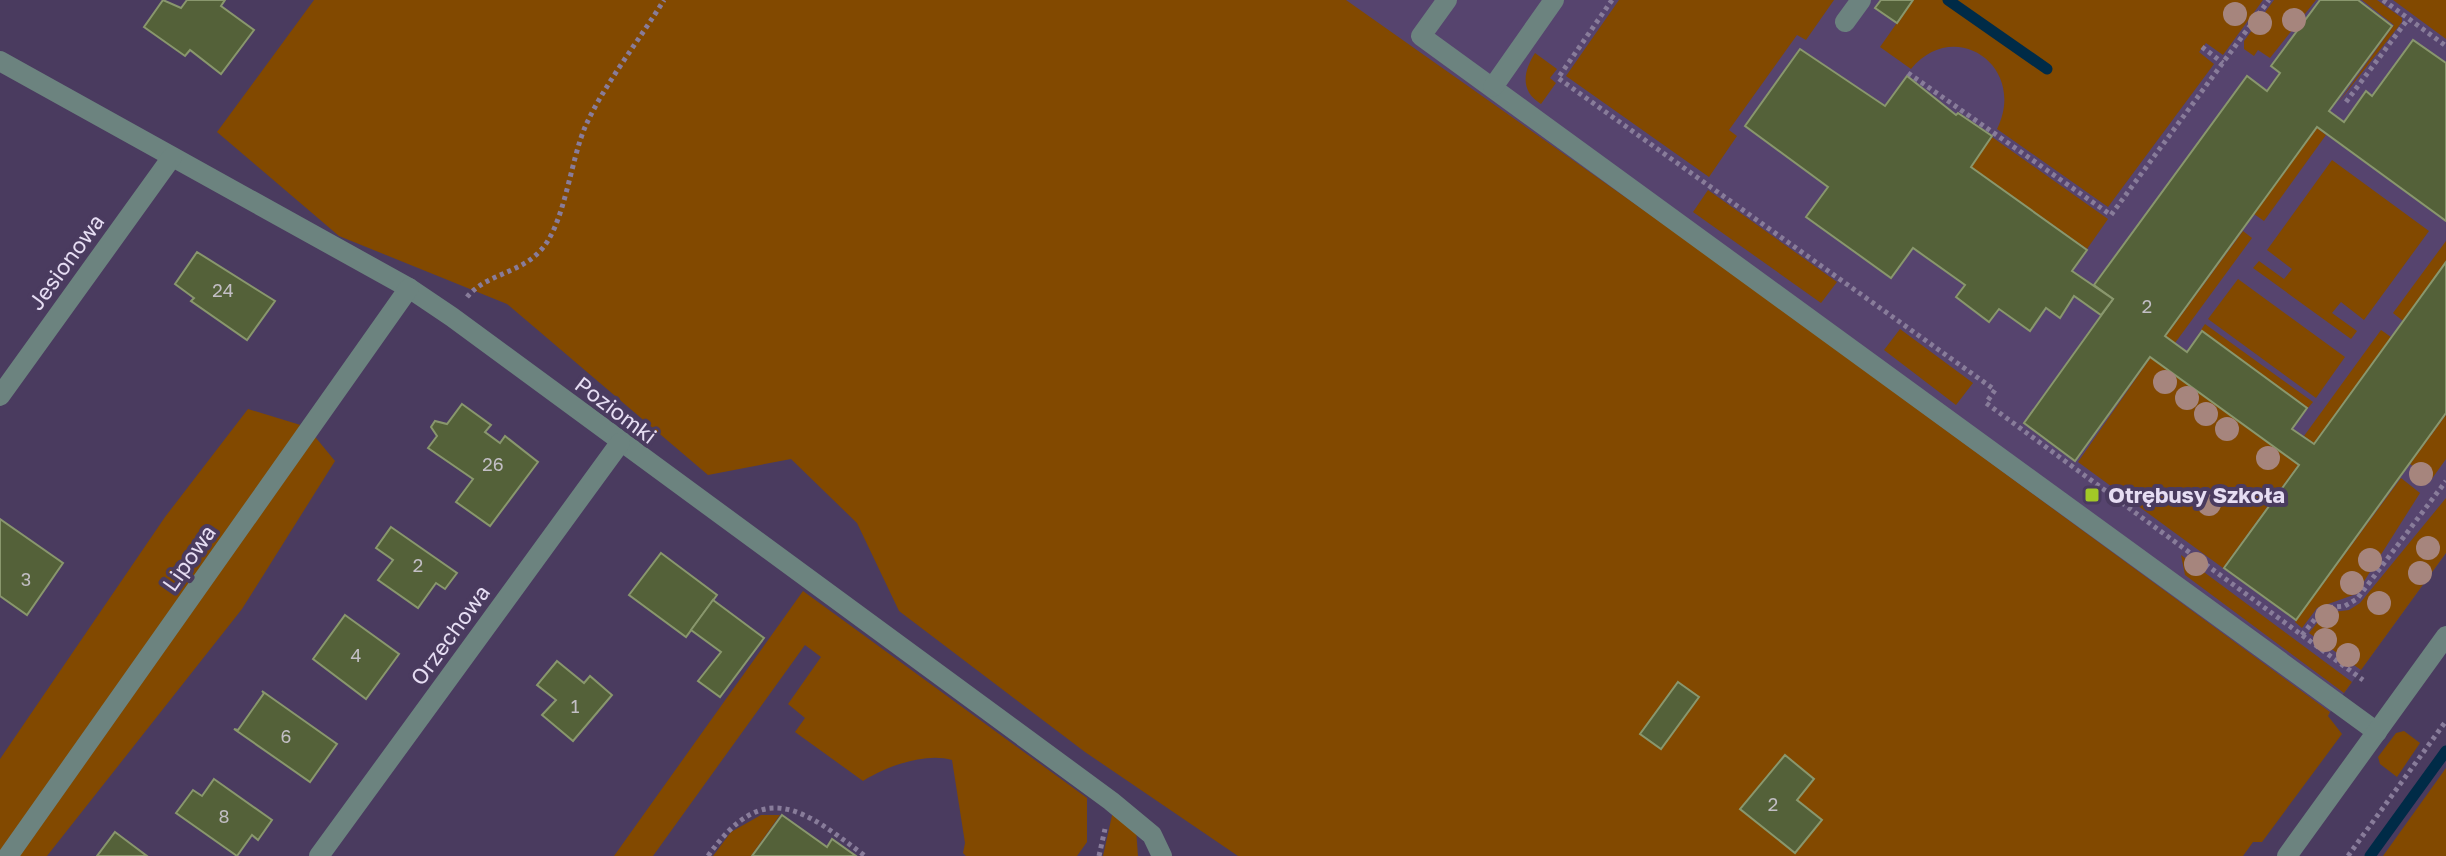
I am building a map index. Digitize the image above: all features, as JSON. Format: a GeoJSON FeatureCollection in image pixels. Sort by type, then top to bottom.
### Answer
{"type":"FeatureCollection","features":[{"type":"Feature","properties":{"kind":"street"},"geometry":{"type":"LineString","coordinates":[[1447,0],[1421,36],[2377,732]]}},
{"type":"Feature","properties":{"kind":"street"},"geometry":{"type":"LineString","coordinates":[[1493,87],[1554,0]]}},
{"type":"Feature","properties":{"kind":"street"},"geometry":{"type":"LineString","coordinates":[[1845,22],[1861,0]]}},
{"type":"Feature","properties":{"kind":"street","name":"Poziomki"},"geometry":{"type":"LineString","coordinates":[[0,61],[409,288],[452,317],[1111,801],[1152,835],[1162,856]]}},
{"type":"Feature","properties":{"kind":"street","name":"Jesionowa"},"geometry":{"type":"LineString","coordinates":[[0,396],[172,157]]}},
{"type":"Feature","properties":{"kind":"street","name":"Lipowa"},"geometry":{"type":"LineString","coordinates":[[8,856],[409,288]]}},
{"type":"Feature","properties":{"kind":"street","name":"Orzechowa"},"geometry":{"type":"LineString","coordinates":[[319,856],[620,443]]}},
{"type":"Feature","properties":{"kind":"street"},"geometry":{"type":"LineString","coordinates":[[2287,856],[2446,636]]}},
{"type":"Feature","properties":{"kind":"path"},"geometry":{"type":"LineString","coordinates":[[452,317],[479,283],[512,271],[540,252],[553,229],[586,124],[664,0]]}},
{"type":"Feature","properties":{"kind":"path"},"geometry":{"type":"LineString","coordinates":[[1612,0],[1558,78],[1995,390],[1986,403],[2363,680]]}},
{"type":"Feature","properties":{"kind":"path"},"geometry":{"type":"LineString","coordinates":[[1908,73],[2111,215],[2269,0]]}},
{"type":"Feature","properties":{"kind":"path"},"geometry":{"type":"LineString","coordinates":[[2383,0],[2446,46]]}},
{"type":"Feature","properties":{"kind":"path"},"geometry":{"type":"LineString","coordinates":[[2346,102],[2408,19]]}},
{"type":"Feature","properties":{"kind":"path"},"geometry":{"type":"LineString","coordinates":[[2202,47],[2223,63]]}},
{"type":"Feature","properties":{"kind":"path"},"geometry":{"type":"LineString","coordinates":[[2302,635],[2324,608],[2345,606],[2357,599],[2446,481]]}},
{"type":"Feature","properties":{"kind":"path"},"geometry":{"type":"LineString","coordinates":[[2348,856],[2446,721]]}},
{"type":"Feature","properties":{"kind":"path"},"geometry":{"type":"LineString","coordinates":[[708,856],[733,825],[748,816],[778,807],[800,810],[865,856]]}},
{"type":"Feature","properties":{"kind":"shaded area"},"geometry":{"type":"Polygon","coordinates":[[[314,0],[1346,0],[1703,252],[2330,712],[2328,716],[2342,734],[2262,842],[2253,842],[2243,856],[1238,856],[1085,752],[899,611],[857,523],[791,459],[708,475],[507,304],[339,236],[217,132],[314,0]]]}},
{"type":"Feature","properties":{"kind":"shaded area"},"geometry":{"type":"Polygon","coordinates":[[[1333,0],[2446,0],[2446,553],[2328,715],[1333,0]]]}},
{"type":"Feature","properties":{"kind":"shaded area"},"geometry":{"type":"Polygon","coordinates":[[[1619,0],[1834,0],[1806,40],[1797,35],[1729,130],[1737,136],[1709,177],[1566,76],[1619,0]]]}},
{"type":"Feature","properties":{"kind":"shaded area"},"geometry":{"type":"Polygon","coordinates":[[[1913,0],[2263,0],[2223,55],[2206,43],[2199,52],[2214,64],[2108,207],[1997,129],[2004,106],[2003,86],[1995,68],[1982,56],[1965,48],[1947,47],[1928,54],[1911,69],[1880,47],[1913,0]]]}},
{"type":"Feature","properties":{"kind":"shaded area"},"geometry":{"type":"Polygon","coordinates":[[[2274,0],[2316,0],[2270,58],[2258,50],[2254,56],[2244,49],[2244,41],[2274,0]]]}},
{"type":"Feature","properties":{"kind":"shaded area"},"geometry":{"type":"Polygon","coordinates":[[[2362,0],[2377,0],[2402,18],[2402,22],[2338,103],[2394,25],[2362,0]]]}},
{"type":"Feature","properties":{"kind":"shaded area"},"geometry":{"type":"Polygon","coordinates":[[[2393,0],[2446,0],[2446,39],[2393,0]]]}},
{"type":"Feature","properties":{"kind":"shaded area"},"geometry":{"type":"Polygon","coordinates":[[[1535,53],[1557,69],[1550,78],[1556,83],[1541,104],[1530,93],[1526,81],[1535,53]]]}},
{"type":"Feature","properties":{"kind":"shaded area"},"geometry":{"type":"Polygon","coordinates":[[[2317,128],[2326,135],[2264,221],[2254,214],[2317,128]]]}},
{"type":"Feature","properties":{"kind":"shaded area"},"geometry":{"type":"Polygon","coordinates":[[[1992,137],[2108,219],[2087,249],[1971,167],[1992,137]]]}},
{"type":"Feature","properties":{"kind":"shaded area"},"geometry":{"type":"Polygon","coordinates":[[[2332,160],[2429,231],[2364,320],[2341,302],[2332,313],[2357,331],[2351,339],[2253,268],[2259,261],[2284,279],[2292,269],[2267,250],[2332,160]]]}},
{"type":"Feature","properties":{"kind":"shaded area"},"geometry":{"type":"Polygon","coordinates":[[[1708,190],[1837,282],[1821,303],[1693,212],[1708,190]]]}},
{"type":"Feature","properties":{"kind":"shaded area"},"geometry":{"type":"Polygon","coordinates":[[[2243,231],[2252,238],[2175,343],[2166,336],[2243,231]]]}},
{"type":"Feature","properties":{"kind":"shaded area"},"geometry":{"type":"Polygon","coordinates":[[[2446,241],[2446,261],[2403,321],[2393,313],[2446,241]]]}},
{"type":"Feature","properties":{"kind":"shaded area"},"geometry":{"type":"Polygon","coordinates":[[[2238,279],[2345,357],[2316,398],[2208,319],[2238,279]]]}},
{"type":"Feature","properties":{"kind":"shaded area"},"geometry":{"type":"Polygon","coordinates":[[[2205,324],[2313,402],[2308,408],[2201,330],[2205,324]]]}},
{"type":"Feature","properties":{"kind":"shaded area"},"geometry":{"type":"Polygon","coordinates":[[[1900,329],[1973,383],[1956,405],[1884,350],[1900,329]]]}},
{"type":"Feature","properties":{"kind":"shaded area"},"geometry":{"type":"Polygon","coordinates":[[[2381,330],[2391,337],[2314,443],[2304,436],[2381,330]]]}},
{"type":"Feature","properties":{"kind":"shaded area"},"geometry":{"type":"Polygon","coordinates":[[[2151,357],[2298,465],[2223,568],[2078,462],[2151,357]]]}},
{"type":"Feature","properties":{"kind":"shaded area"},"geometry":{"type":"Polygon","coordinates":[[[248,409],[307,427],[335,461],[242,609],[47,856],[0,856],[0,759],[165,517],[248,409]]]}},
{"type":"Feature","properties":{"kind":"shaded area"},"geometry":{"type":"Polygon","coordinates":[[[2446,415],[2446,459],[2431,480],[2410,464],[2446,415]]]}},
{"type":"Feature","properties":{"kind":"shaded area"},"geometry":{"type":"Polygon","coordinates":[[[2401,478],[2420,493],[2356,594],[2317,608],[2302,628],[2295,622],[2401,478]]]}},
{"type":"Feature","properties":{"kind":"shaded area"},"geometry":{"type":"Polygon","coordinates":[[[2446,498],[2446,553],[2361,670],[2309,633],[2325,613],[2349,610],[2360,603],[2446,498]]]}},
{"type":"Feature","properties":{"kind":"shaded area"},"geometry":{"type":"Polygon","coordinates":[[[2181,555],[2352,682],[2344,693],[2185,575],[2181,555]]]}},
{"type":"Feature","properties":{"kind":"shaded area"},"geometry":{"type":"Polygon","coordinates":[[[803,591],[1087,798],[1087,842],[1077,856],[966,856],[963,853],[965,843],[952,760],[918,759],[863,781],[795,732],[805,718],[788,704],[821,657],[805,645],[653,856],[614,856],[803,591]]]}},
{"type":"Feature","properties":{"kind":"shaded area"},"geometry":{"type":"Polygon","coordinates":[[[2404,731],[2420,743],[2397,777],[2380,764],[2378,757],[2396,733],[2404,731]]]}},
{"type":"Feature","properties":{"kind":"shaded area"},"geometry":{"type":"Polygon","coordinates":[[[2446,768],[2446,856],[2383,856],[2446,768]]]}},
{"type":"Feature","properties":{"kind":"shaded area"},"geometry":{"type":"Polygon","coordinates":[[[1113,811],[1136,829],[1138,856],[1103,856],[1113,811]]]}},
{"type":"Feature","properties":{"kind":"shaded area"},"geometry":{"type":"Polygon","coordinates":[[[761,815],[780,815],[751,856],[713,856],[731,832],[761,815]]]}},
{"type":"Feature","properties":{"kind":"building"},"geometry":{"type":"Polygon","coordinates":[[[163,0],[181,8],[187,0],[225,0],[221,6],[254,30],[221,74],[190,50],[185,56],[144,27],[163,0]]]}},
{"type":"Feature","properties":{"kind":"building"},"geometry":{"type":"Polygon","coordinates":[[[1881,0],[1913,0],[1897,23],[1875,8],[1881,0]]]}},
{"type":"Feature","properties":{"kind":"building"},"geometry":{"type":"Polygon","coordinates":[[[2320,0],[2358,0],[2392,26],[2329,111],[2344,122],[2366,91],[2372,96],[2413,40],[2446,63],[2446,221],[2317,127],[2165,336],[2187,352],[2202,331],[2307,408],[2292,429],[2314,444],[2446,262],[2446,413],[2296,620],[2224,568],[2299,465],[2150,357],[2075,461],[2024,423],[2113,299],[2094,285],[2247,76],[2267,91],[2280,73],[2271,66],[2320,0]]]}},
{"type":"Feature","properties":{"kind":"building"},"geometry":{"type":"Polygon","coordinates":[[[1800,49],[1885,106],[1907,76],[1956,115],[1958,113],[1992,136],[1971,167],[2087,250],[2072,271],[2113,299],[2101,315],[2074,296],[2060,318],[2046,308],[2030,331],[1999,309],[1989,322],[1956,297],[1965,285],[1913,248],[1891,278],[1806,217],[1828,187],[1745,126],[1800,49]]]}},
{"type":"Feature","properties":{"kind":"building"},"geometry":{"type":"Polygon","coordinates":[[[197,252],[275,301],[247,340],[191,301],[194,298],[175,284],[197,252]]]}},
{"type":"Feature","properties":{"kind":"building"},"geometry":{"type":"Polygon","coordinates":[[[462,404],[491,425],[485,432],[500,443],[505,436],[538,462],[490,526],[456,502],[473,479],[428,448],[437,436],[431,427],[435,421],[447,424],[462,404]]]}},
{"type":"Feature","properties":{"kind":"building"},"geometry":{"type":"Polygon","coordinates":[[[0,519],[63,563],[27,615],[0,596],[0,519]]]}},
{"type":"Feature","properties":{"kind":"building"},"geometry":{"type":"Polygon","coordinates":[[[391,527],[457,573],[445,589],[436,583],[418,608],[378,580],[393,560],[376,548],[391,527]]]}},
{"type":"Feature","properties":{"kind":"building"},"geometry":{"type":"Polygon","coordinates":[[[661,553],[717,595],[686,637],[629,595],[661,553]]]}},
{"type":"Feature","properties":{"kind":"building"},"geometry":{"type":"Polygon","coordinates":[[[713,600],[764,638],[720,697],[698,681],[721,652],[691,630],[713,600]]]}},
{"type":"Feature","properties":{"kind":"building"},"geometry":{"type":"Polygon","coordinates":[[[345,615],[399,654],[366,699],[313,659],[345,615]]]}},
{"type":"Feature","properties":{"kind":"building"},"geometry":{"type":"Polygon","coordinates":[[[557,661],[584,683],[590,676],[612,695],[573,741],[542,715],[556,700],[537,685],[557,661]]]}},
{"type":"Feature","properties":{"kind":"building"},"geometry":{"type":"Polygon","coordinates":[[[1678,682],[1699,697],[1661,749],[1640,734],[1678,682]]]}},
{"type":"Feature","properties":{"kind":"building"},"geometry":{"type":"Polygon","coordinates":[[[262,691],[337,744],[310,782],[234,729],[238,730],[264,693],[262,691]]]}},
{"type":"Feature","properties":{"kind":"building"},"geometry":{"type":"Polygon","coordinates":[[[1785,755],[1814,779],[1797,800],[1822,820],[1795,853],[1740,809],[1785,755]]]}},
{"type":"Feature","properties":{"kind":"building"},"geometry":{"type":"Polygon","coordinates":[[[214,779],[272,820],[258,840],[252,835],[237,856],[176,813],[193,790],[202,796],[214,779]]]}},
{"type":"Feature","properties":{"kind":"building"},"geometry":{"type":"Polygon","coordinates":[[[782,815],[827,847],[832,839],[856,856],[752,856],[782,815]]]}},
{"type":"Feature","properties":{"kind":"building"},"geometry":{"type":"Polygon","coordinates":[[[115,832],[147,856],[97,856],[115,832]]]}},
{"type":"Feature","properties":{"kind":"waterway"},"geometry":{"type":"LineString","coordinates":[[1948,0],[2047,69]]}},
{"type":"Feature","properties":{"kind":"waterway"},"geometry":{"type":"LineString","coordinates":[[2370,856],[2446,751]]}},
{"type":"Feature","properties":{"kind":"place","name":"Otrębusy Szkoła"},"geometry":{"type":"Point","coordinates":[2092,495]}}]}
